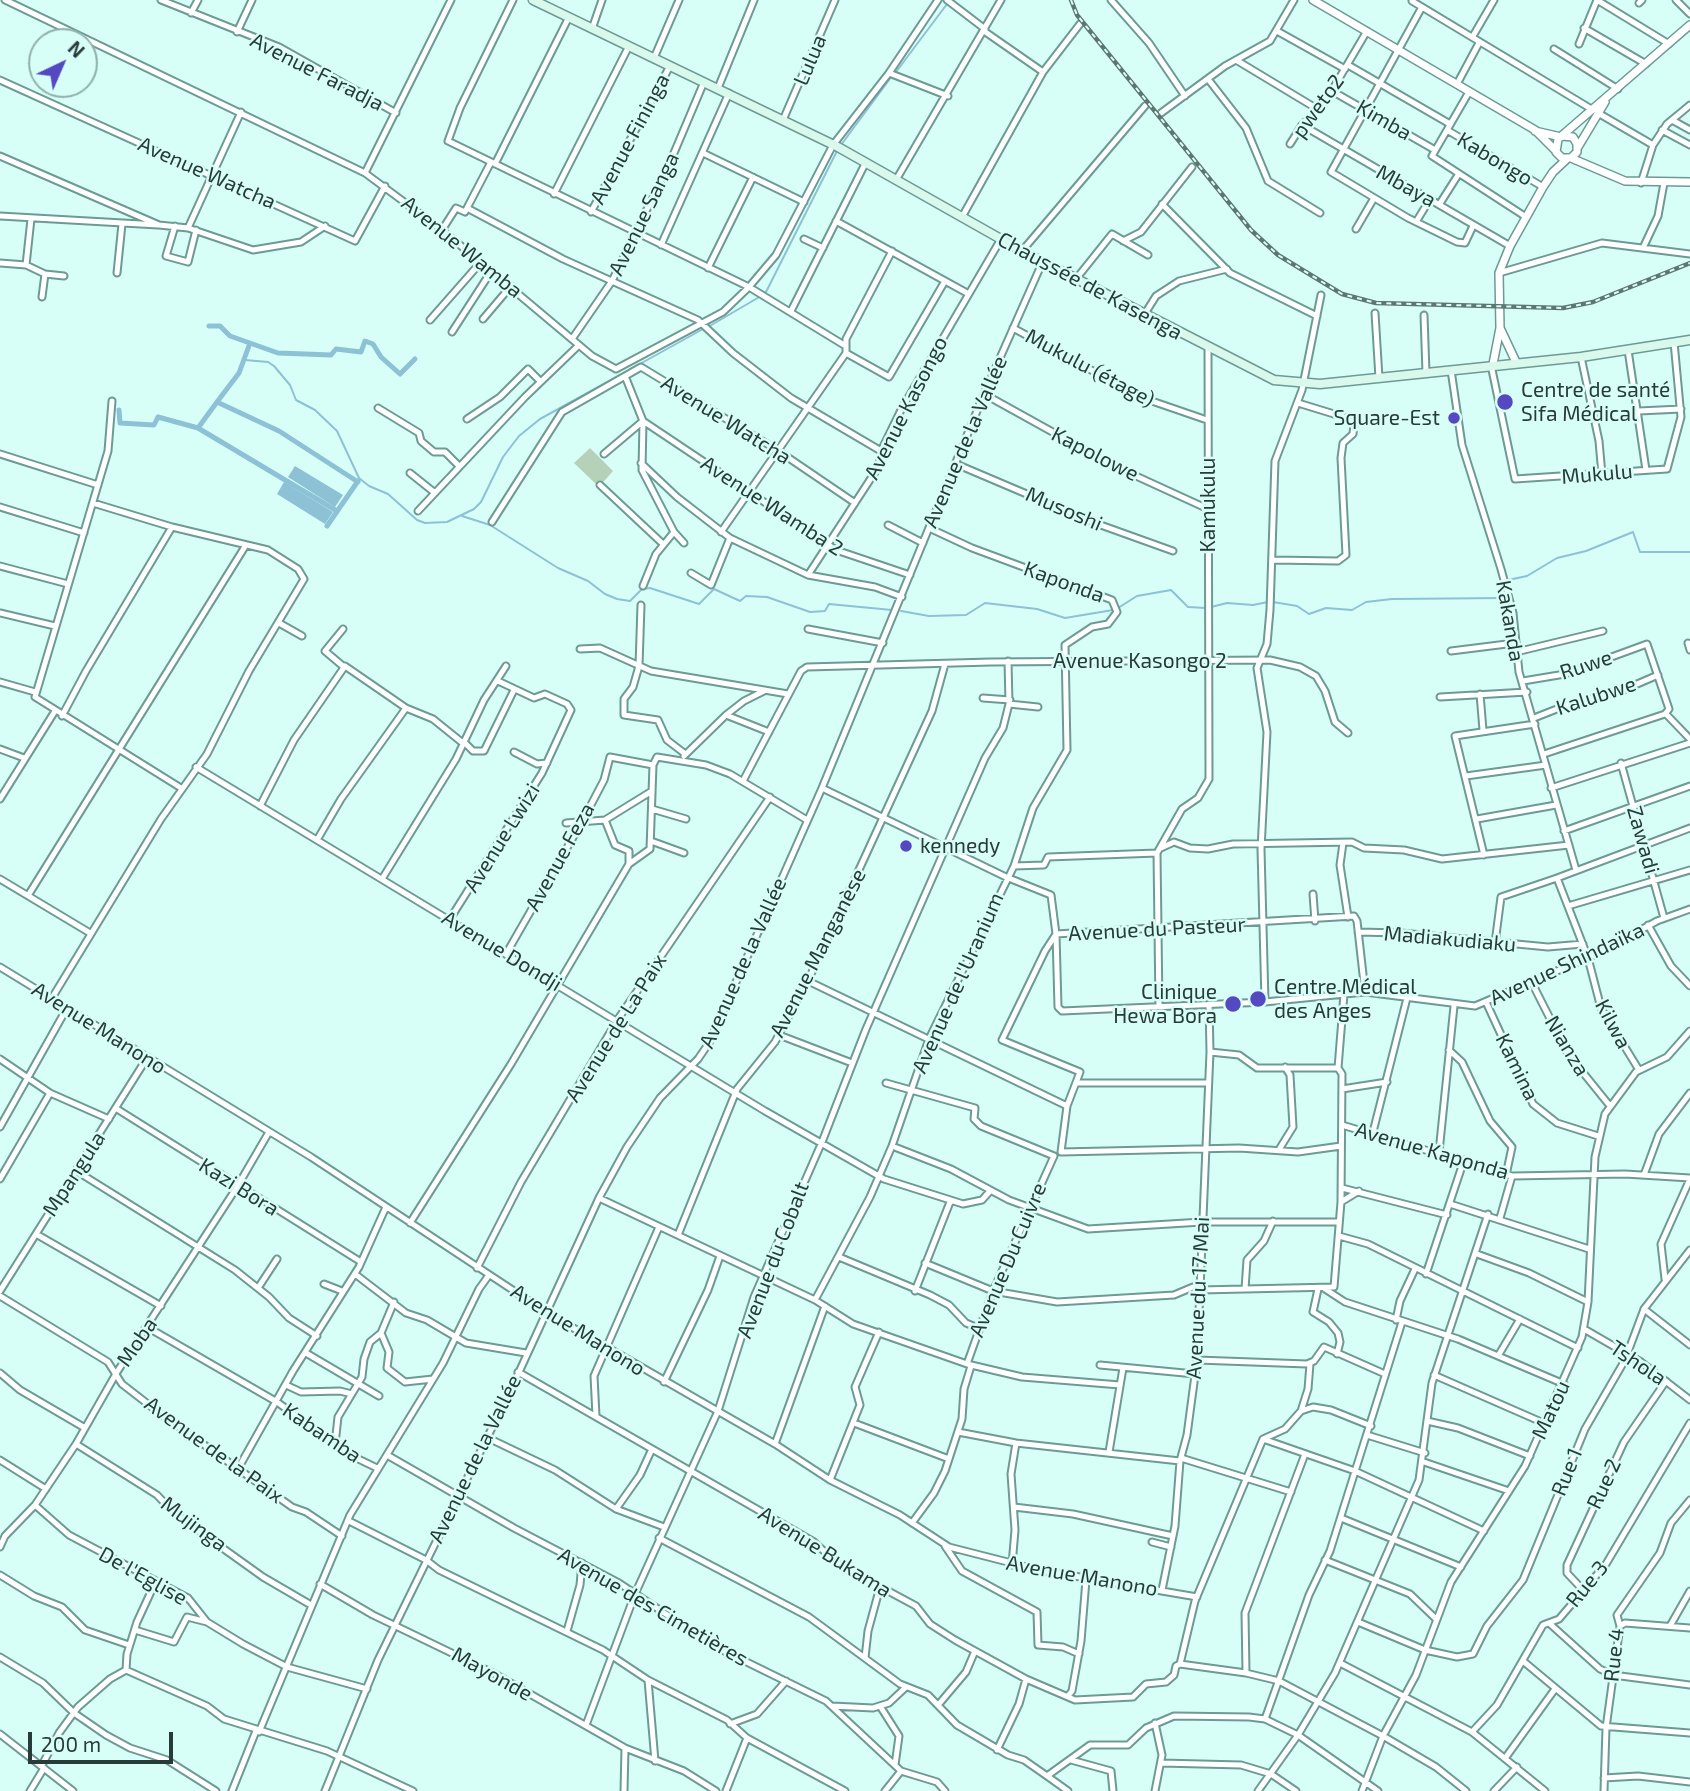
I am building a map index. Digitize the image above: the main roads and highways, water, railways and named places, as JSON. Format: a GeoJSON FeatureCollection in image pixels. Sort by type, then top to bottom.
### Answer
{"type":"FeatureCollection","features":[{"type":"Feature","properties":{"kind":"main road","name":"Chaussée de Kasenga"},"geometry":{"type":"LineString","coordinates":[[533,0],[837,147],[1022,251],[1266,378],[1303,385],[1581,357],[1690,340]]}},
{"type":"Feature","properties":{"kind":"water"},"geometry":{"type":"Polygon","coordinates":[[[295,466],[343,495],[335,507],[288,477],[295,466]]]}},
{"type":"Feature","properties":{"kind":"water"},"geometry":{"type":"Polygon","coordinates":[[[284,482],[333,512],[325,524],[277,494],[284,482]]]}},
{"type":"Feature","properties":{"kind":"waterway"},"geometry":{"type":"LineString","coordinates":[[896,72],[947,4]]}},
{"type":"Feature","properties":{"kind":"waterway"},"geometry":{"type":"LineString","coordinates":[[841,145],[892,76]]}},
{"type":"Feature","properties":{"kind":"waterway"},"geometry":{"type":"LineString","coordinates":[[766,292],[838,149]]}},
{"type":"Feature","properties":{"kind":"waterway"},"geometry":{"type":"LineString","coordinates":[[708,327],[761,296]]}},
{"type":"Feature","properties":{"kind":"waterway"},"geometry":{"type":"LineString","coordinates":[[209,326],[220,326],[230,336],[278,353],[331,355],[336,349],[361,352],[365,341],[373,344],[381,357],[400,374],[415,359]]}},
{"type":"Feature","properties":{"kind":"waterway"},"geometry":{"type":"LineString","coordinates":[[629,370],[703,329]]}},
{"type":"Feature","properties":{"kind":"waterway"},"geometry":{"type":"LineString","coordinates":[[217,402],[239,373],[250,343]]}},
{"type":"Feature","properties":{"kind":"waterway"},"geometry":{"type":"LineString","coordinates":[[245,360],[268,362],[274,366],[290,385],[296,400],[315,410],[337,431],[359,478],[369,486],[388,494],[417,520],[425,523],[447,522],[474,509],[481,502],[503,457],[519,436],[540,419],[622,374]]}},
{"type":"Feature","properties":{"kind":"waterway"},"geometry":{"type":"LineString","coordinates":[[198,428],[217,402],[279,431],[358,482]]}},
{"type":"Feature","properties":{"kind":"waterway"},"geometry":{"type":"LineString","coordinates":[[119,410],[120,423],[154,425],[158,417],[198,428],[337,511]]}},
{"type":"Feature","properties":{"kind":"waterway"},"geometry":{"type":"LineString","coordinates":[[327,526],[358,481]]}},
{"type":"Feature","properties":{"kind":"waterway"},"geometry":{"type":"LineString","coordinates":[[462,516],[490,525],[558,568],[588,581],[617,599],[630,601],[642,589],[650,588],[699,604],[714,589],[740,601],[746,596],[767,597],[810,612],[825,611],[829,604],[892,610]]}},
{"type":"Feature","properties":{"kind":"waterway"},"geometry":{"type":"LineString","coordinates":[[1510,593],[1508,580],[1527,576],[1557,558],[1586,551],[1633,532],[1640,552],[1690,552]]}},
{"type":"Feature","properties":{"kind":"waterway"},"geometry":{"type":"LineString","coordinates":[[1118,608],[1137,596],[1171,590],[1188,607],[1206,608]]}},
{"type":"Feature","properties":{"kind":"waterway"},"geometry":{"type":"LineString","coordinates":[[1273,602],[1297,606],[1309,614],[1326,608],[1352,610],[1366,602],[1392,599],[1505,598]]}},
{"type":"Feature","properties":{"kind":"waterway"},"geometry":{"type":"LineString","coordinates":[[1211,607],[1227,603],[1253,605],[1268,602]]}},
{"type":"Feature","properties":{"kind":"waterway"},"geometry":{"type":"LineString","coordinates":[[901,611],[929,616],[966,615],[985,603],[1037,609],[1065,618],[1113,610]]}},
{"type":"Feature","properties":{"kind":"railway"},"geometry":{"type":"LineString","coordinates":[[1071,0],[1077,15],[1251,230],[1278,255],[1342,294],[1376,303],[1563,308],[1593,302],[1690,263]]}},
{"type":"Feature","properties":{"kind":"place","name":"Centre de santé Sifa Médical"},"geometry":{"type":"Point","coordinates":[1505,402]}},
{"type":"Feature","properties":{"kind":"place","name":"Square-Est"},"geometry":{"type":"Point","coordinates":[1454,418]}},
{"type":"Feature","properties":{"kind":"place","name":"kennedy"},"geometry":{"type":"Point","coordinates":[906,846]}},
{"type":"Feature","properties":{"kind":"place","name":"Centre Médical des Anges"},"geometry":{"type":"Point","coordinates":[1258,999]}},
{"type":"Feature","properties":{"kind":"place","name":"Clinique Hewa Bora"},"geometry":{"type":"Point","coordinates":[1233,1004]}}]}
